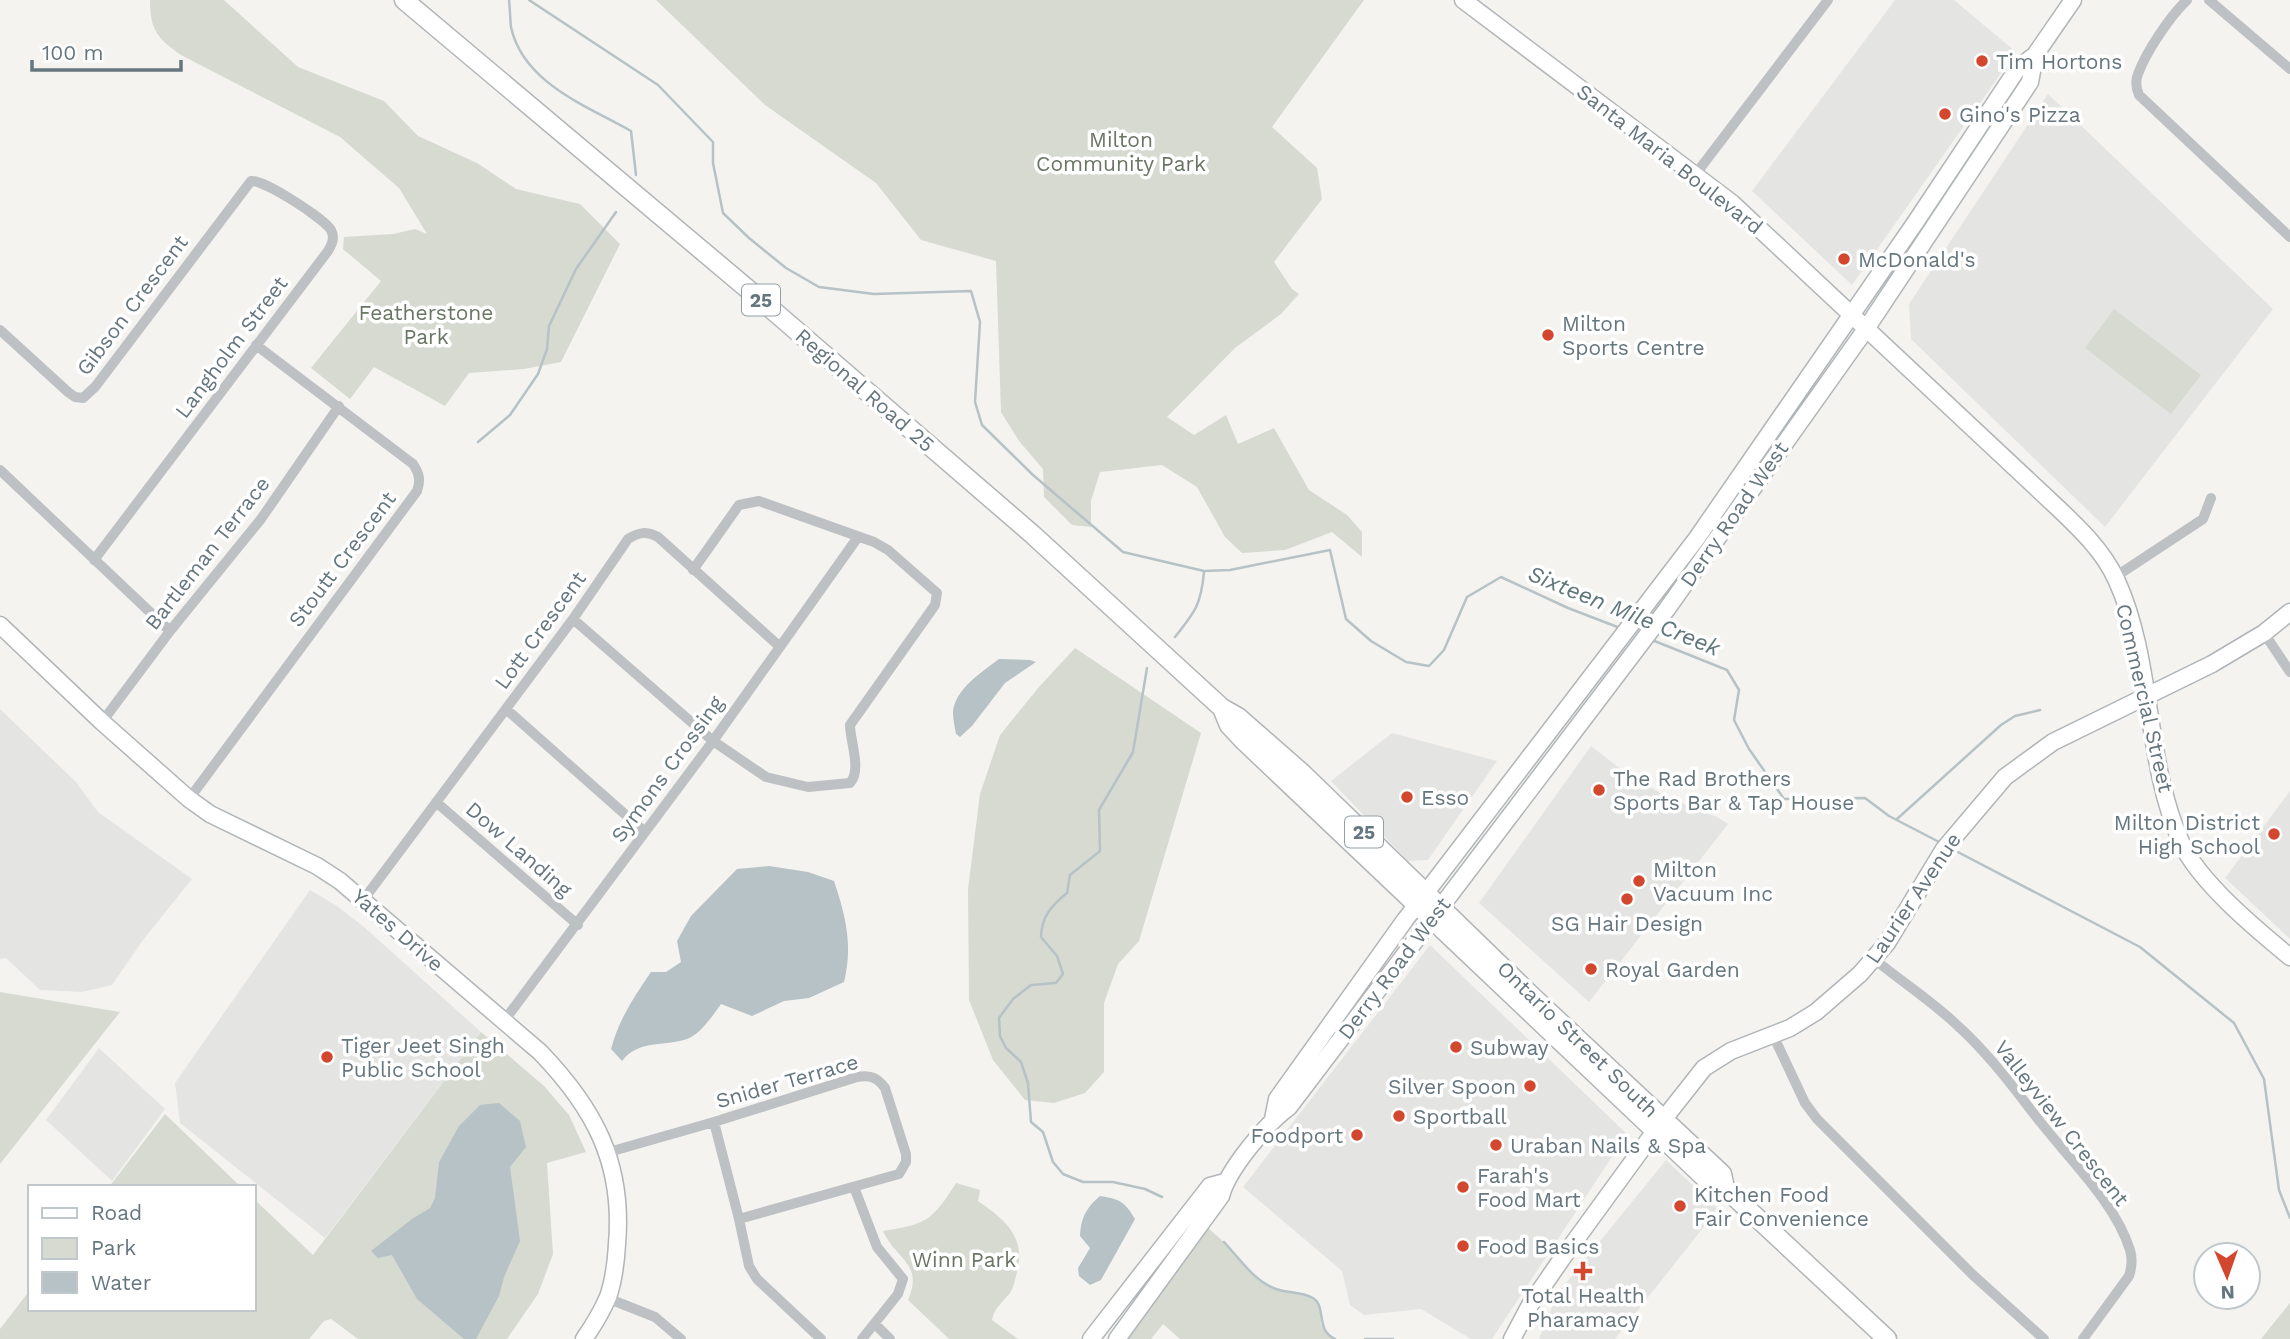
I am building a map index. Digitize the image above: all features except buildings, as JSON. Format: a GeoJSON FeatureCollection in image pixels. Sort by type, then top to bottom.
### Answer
{"type":"FeatureCollection","features":[{"type":"Feature","properties":{"kind":"main road","name":"Regional Road 25"},"geometry":{"type":"LineString","coordinates":[[404,0],[774,311],[1032,534],[1222,708],[1238,717],[1293,765],[1421,899]]}},
{"type":"Feature","properties":{"kind":"main road","name":"Ontario Street South"},"geometry":{"type":"LineString","coordinates":[[1421,899],[1659,1126],[1722,1174],[1725,1188],[1887,1339]]}},
{"type":"Feature","properties":{"kind":"street","name":"Santa Maria Boulevard"},"geometry":{"type":"LineString","coordinates":[[1463,0],[1750,218],[1866,329]]}},
{"type":"Feature","properties":{"kind":"street"},"geometry":{"type":"LineString","coordinates":[[1695,175],[1828,0]]}},
{"type":"Feature","properties":{"kind":"street","name":"Derry Road West"},"geometry":{"type":"LineString","coordinates":[[1273,1119],[1277,1099],[1421,899],[1697,538],[2018,68],[2035,55],[2073,0]]}},
{"type":"Feature","properties":{"kind":"street"},"geometry":{"type":"LineString","coordinates":[[2187,0],[2157,39],[2137,75],[2136,87],[2139,95],[2290,237]]}},
{"type":"Feature","properties":{"kind":"street"},"geometry":{"type":"LineString","coordinates":[[2209,0],[2290,69]]}},
{"type":"Feature","properties":{"kind":"street","name":"Derry Road West"},"geometry":{"type":"LineString","coordinates":[[1117,1339],[1221,1195],[1225,1182],[1273,1119],[1289,1107],[1667,609],[1866,329],[2030,82],[2035,55]]}},
{"type":"Feature","properties":{"kind":"street","name":"Langholm Street"},"geometry":{"type":"LineString","coordinates":[[94,561],[328,251],[333,240],[330,228],[324,223],[264,184],[257,180],[251,181]]}},
{"type":"Feature","properties":{"kind":"street","name":"Gibson Crescent"},"geometry":{"type":"LineString","coordinates":[[0,330],[68,392],[83,398],[89,394],[251,181]]}},
{"type":"Feature","properties":{"kind":"street","name":"Commercial Street"},"geometry":{"type":"LineString","coordinates":[[1866,329],[2093,544],[2115,577],[2132,628],[2158,765],[2181,843],[2200,873],[2263,935],[2290,957]]}},
{"type":"Feature","properties":{"kind":"street","name":"Stoutt Crescent"},"geometry":{"type":"LineString","coordinates":[[189,799],[417,491],[420,477],[414,464],[256,345]]}},
{"type":"Feature","properties":{"kind":"street","name":"Bartleman Terrace"},"geometry":{"type":"LineString","coordinates":[[102,722],[170,631],[261,519],[339,406]]}},
{"type":"Feature","properties":{"kind":"street"},"geometry":{"type":"LineString","coordinates":[[0,470],[170,631]]}},
{"type":"Feature","properties":{"kind":"street"},"geometry":{"type":"LineString","coordinates":[[2115,577],[2203,519],[2211,498]]}},
{"type":"Feature","properties":{"kind":"street"},"geometry":{"type":"LineString","coordinates":[[573,619],[713,741],[766,777],[808,787],[841,786],[849,783],[854,779],[855,770],[850,725],[935,605],[938,596],[888,550],[759,501],[739,505],[693,570]]}},
{"type":"Feature","properties":{"kind":"street","name":"Lott Crescent"},"geometry":{"type":"LineString","coordinates":[[363,899],[573,619],[628,539],[636,534],[650,533],[657,537],[779,646]]}},
{"type":"Feature","properties":{"kind":"street","name":"Symons Crossing"},"geometry":{"type":"LineString","coordinates":[[505,1021],[713,741],[858,537]]}},
{"type":"Feature","properties":{"kind":"street","name":"Laurier Avenue"},"geometry":{"type":"LineString","coordinates":[[1512,1339],[1530,1305],[1704,1068],[1731,1051],[1790,1028],[1841,993],[1887,943],[1957,831],[2004,777],[2053,742],[2146,698],[2264,633],[2290,612]]}},
{"type":"Feature","properties":{"kind":"street","name":"Yates Drive"},"geometry":{"type":"LineString","coordinates":[[0,627],[189,799],[210,814],[317,866],[363,899],[505,1021],[562,1075],[592,1117],[609,1152],[617,1186],[620,1218],[617,1251],[607,1298],[584,1339]]}},
{"type":"Feature","properties":{"kind":"street"},"geometry":{"type":"LineString","coordinates":[[2264,633],[2290,672]]}},
{"type":"Feature","properties":{"kind":"street"},"geometry":{"type":"LineString","coordinates":[[506,709],[645,832]]}},
{"type":"Feature","properties":{"kind":"street","name":"Dow Landing"},"geometry":{"type":"LineString","coordinates":[[436,802],[578,925]]}},
{"type":"Feature","properties":{"kind":"street","name":"Valleyview Crescent"},"geometry":{"type":"LineString","coordinates":[[1874,959],[1930,1001],[1985,1054],[2101,1196],[2121,1230],[2133,1265],[2129,1276],[2083,1339]]}},
{"type":"Feature","properties":{"kind":"street"},"geometry":{"type":"LineString","coordinates":[[1773,1035],[1805,1103],[1817,1119],[1973,1275],[2044,1339]]}},
{"type":"Feature","properties":{"kind":"street","name":"Snider Terrace"},"geometry":{"type":"LineString","coordinates":[[609,1152],[857,1077],[873,1076],[880,1080],[906,1154],[906,1162],[899,1174],[740,1219]]}},
{"type":"Feature","properties":{"kind":"street"},"geometry":{"type":"LineString","coordinates":[[714,1122],[740,1219],[745,1254],[757,1279],[821,1339]]}},
{"type":"Feature","properties":{"kind":"street","name":"Derry Road West"},"geometry":{"type":"LineString","coordinates":[[1091,1339],[1210,1186],[1225,1182]]}},
{"type":"Feature","properties":{"kind":"street"},"geometry":{"type":"LineString","coordinates":[[853,1187],[877,1247],[904,1279],[898,1294],[876,1325],[862,1339]]}},
{"type":"Feature","properties":{"kind":"street"},"geometry":{"type":"LineString","coordinates":[[607,1298],[656,1317],[681,1339]]}},
{"type":"Feature","properties":{"kind":"street"},"geometry":{"type":"LineString","coordinates":[[876,1325],[890,1339]]}},
{"type":"Feature","properties":{"kind":"shaded area"},"geometry":{"type":"Polygon","coordinates":[[[1895,0],[1954,0],[2016,52],[1852,285],[1752,191],[1895,0]]]}},
{"type":"Feature","properties":{"kind":"shaded area"},"geometry":{"type":"Polygon","coordinates":[[[2048,94],[2273,309],[2105,527],[1911,339],[1909,304],[2048,94]]]}},
{"type":"Feature","properties":{"kind":"shaded area"},"geometry":{"type":"Polygon","coordinates":[[[0,709],[76,782],[98,812],[192,879],[143,940],[112,985],[82,992],[40,990],[6,958],[0,959],[0,709]]]}},
{"type":"Feature","properties":{"kind":"shaded area"},"geometry":{"type":"Polygon","coordinates":[[[1392,733],[1497,761],[1428,860],[1408,861],[1331,781],[1392,733]]]}},
{"type":"Feature","properties":{"kind":"shaded area"},"geometry":{"type":"Polygon","coordinates":[[[1591,746],[1618,767],[1668,798],[1728,824],[1589,1002],[1479,903],[1591,746]]]}},
{"type":"Feature","properties":{"kind":"shaded area","name":"Milton District High School"},"geometry":{"type":"Polygon","coordinates":[[[2290,791],[2290,939],[2225,878],[2290,791]]]}},
{"type":"Feature","properties":{"kind":"shaded area","name":"Tiger Jeet Singh Public School"},"geometry":{"type":"Polygon","coordinates":[[[310,890],[364,927],[481,1032],[325,1238],[180,1123],[175,1083],[310,890]]]}},
{"type":"Feature","properties":{"kind":"shaded area"},"geometry":{"type":"Polygon","coordinates":[[[1430,945],[1627,1134],[1492,1339],[1471,1339],[1421,1309],[1364,1315],[1350,1305],[1342,1271],[1243,1187],[1430,945]]]}},
{"type":"Feature","properties":{"kind":"shaded area"},"geometry":{"type":"Polygon","coordinates":[[[99,1048],[165,1109],[112,1181],[46,1120],[99,1048]]]}},
{"type":"Feature","properties":{"kind":"shaded area"},"geometry":{"type":"Polygon","coordinates":[[[1666,1160],[1718,1209],[1615,1339],[1539,1339],[1558,1293],[1666,1160]]]}},
{"type":"Feature","properties":{"kind":"green space","name":"Featherstone Park"},"geometry":{"type":"Polygon","coordinates":[[[150,0],[224,0],[298,67],[384,101],[418,136],[477,163],[516,189],[580,204],[620,244],[561,362],[524,369],[469,373],[445,406],[374,367],[350,399],[311,368],[381,281],[343,249],[344,237],[393,234],[415,229],[427,234],[399,188],[340,137],[181,55],[166,43],[153,26],[150,0]]]}},
{"type":"Feature","properties":{"kind":"green space","name":"Milton Community Park"},"geometry":{"type":"Polygon","coordinates":[[[656,0],[1364,0],[1272,127],[1317,168],[1322,199],[1274,262],[1292,289],[1299,294],[1281,314],[1235,348],[1167,417],[1194,435],[1226,415],[1238,444],[1274,428],[1309,490],[1347,515],[1362,532],[1362,557],[1332,532],[1285,550],[1242,553],[1225,537],[1197,487],[1162,465],[1100,472],[1091,501],[1091,527],[1072,525],[1044,497],[1043,469],[1019,441],[1001,412],[996,261],[921,240],[876,183],[765,105],[656,0]]]}},
{"type":"Feature","properties":{"kind":"green space"},"geometry":{"type":"Polygon","coordinates":[[[2114,309],[2201,375],[2171,414],[2085,348],[2114,309]]]}},
{"type":"Feature","properties":{"kind":"green space"},"geometry":{"type":"Polygon","coordinates":[[[1075,648],[1201,733],[1139,941],[1118,964],[1104,1003],[1104,1072],[1085,1093],[1054,1103],[1025,1100],[993,1060],[969,1000],[968,889],[980,794],[1000,735],[1075,648]]]}},
{"type":"Feature","properties":{"kind":"green space"},"geometry":{"type":"Polygon","coordinates":[[[0,992],[120,1012],[0,1164],[0,992]]]}},
{"type":"Feature","properties":{"kind":"green space"},"geometry":{"type":"Polygon","coordinates":[[[481,1032],[544,1086],[569,1115],[586,1152],[547,1163],[553,1254],[538,1294],[507,1339],[358,1339],[331,1319],[324,1321],[309,1339],[0,1339],[0,1329],[28,1293],[28,1311],[256,1311],[256,1201],[313,1255],[481,1032]]]}},
{"type":"Feature","properties":{"kind":"green space"},"geometry":{"type":"Polygon","coordinates":[[[165,1114],[239,1185],[111,1185],[165,1114]]]}},
{"type":"Feature","properties":{"kind":"green space","name":"Winn Park"},"geometry":{"type":"Polygon","coordinates":[[[956,1183],[980,1190],[978,1201],[1005,1222],[1016,1239],[1019,1259],[1014,1283],[992,1320],[1018,1339],[949,1339],[908,1300],[913,1278],[911,1270],[883,1231],[910,1226],[927,1219],[941,1206],[956,1183]]]}},
{"type":"Feature","properties":{"kind":"green space"},"geometry":{"type":"Polygon","coordinates":[[[1200,1221],[1224,1242],[1258,1280],[1275,1289],[1313,1298],[1320,1307],[1321,1324],[1330,1337],[1335,1339],[1180,1339],[1163,1324],[1151,1339],[1113,1339],[1200,1221]]]}},
{"type":"Feature","properties":{"kind":"green space"},"geometry":{"type":"Polygon","coordinates":[[[2290,1303],[2290,1339],[2261,1339],[2264,1335],[2290,1303]]]}},
{"type":"Feature","properties":{"kind":"water"},"geometry":{"type":"Polygon","coordinates":[[[999,659],[1036,662],[1005,683],[972,726],[960,737],[956,734],[953,715],[959,696],[970,682],[999,659]]]}},
{"type":"Feature","properties":{"kind":"water"},"geometry":{"type":"Polygon","coordinates":[[[769,866],[808,872],[834,881],[847,931],[848,956],[844,982],[809,998],[784,1001],[752,1016],[721,1004],[692,1037],[644,1046],[622,1061],[611,1049],[623,1018],[651,972],[666,972],[681,962],[677,941],[691,916],[737,869],[769,866]]]}},
{"type":"Feature","properties":{"kind":"water"},"geometry":{"type":"Polygon","coordinates":[[[499,1103],[520,1121],[526,1147],[510,1167],[520,1241],[504,1277],[499,1296],[476,1339],[464,1339],[417,1299],[392,1255],[378,1258],[371,1251],[430,1208],[435,1198],[439,1162],[459,1126],[480,1105],[499,1103]]]}},
{"type":"Feature","properties":{"kind":"water"},"geometry":{"type":"Polygon","coordinates":[[[1100,1196],[1121,1202],[1135,1219],[1101,1280],[1090,1285],[1079,1276],[1078,1268],[1090,1248],[1080,1236],[1085,1214],[1100,1196]]]}},
{"type":"Feature","properties":{"kind":"waterway"},"geometry":{"type":"LineString","coordinates":[[509,0],[511,27],[518,47],[529,63],[559,91],[631,131],[636,175]]}},
{"type":"Feature","properties":{"kind":"waterway","name":"Sixteen Mile Creek"},"geometry":{"type":"LineString","coordinates":[[529,0],[658,85],[713,142],[713,163],[723,213],[786,268],[819,287],[874,294],[971,291],[980,322],[975,402],[982,425],[1033,475],[1123,552],[1204,571],[1230,570],[1330,550],[1346,619],[1371,641],[1406,662],[1429,666],[1444,650],[1467,597],[1501,577],[1568,608],[1620,628]]}},
{"type":"Feature","properties":{"kind":"waterway"},"geometry":{"type":"LineString","coordinates":[[478,442],[510,415],[538,374],[547,349],[549,326],[576,269],[616,212]]}},
{"type":"Feature","properties":{"kind":"waterway"},"geometry":{"type":"LineString","coordinates":[[1175,637],[1196,608],[1204,572]]}},
{"type":"Feature","properties":{"kind":"waterway","name":"Sixteen Mile Creek"},"geometry":{"type":"LineString","coordinates":[[1652,640],[1727,670],[1739,690],[1734,720],[1749,749],[1784,799],[1865,798],[1889,816],[1943,844]]}},
{"type":"Feature","properties":{"kind":"waterway"},"geometry":{"type":"LineString","coordinates":[[1147,668],[1133,752],[1099,810],[1100,851],[1070,875],[1067,893],[1052,907],[1043,923],[1041,937],[1057,956],[1063,974],[1056,983],[1031,985],[1013,999],[999,1018],[1000,1036],[1006,1048],[1021,1062],[1028,1083],[1031,1122],[1043,1132],[1053,1162],[1063,1174],[1083,1182],[1113,1182],[1145,1189],[1162,1197]]}},
{"type":"Feature","properties":{"kind":"waterway"},"geometry":{"type":"LineString","coordinates":[[1897,819],[2001,725],[2015,716],[2040,710]]}},
{"type":"Feature","properties":{"kind":"waterway","name":"Sixteen Mile Creek"},"geometry":{"type":"LineString","coordinates":[[1952,849],[2140,947],[2234,1023],[2264,1079],[2279,1190],[2290,1218]]}},
{"type":"Feature","properties":{"kind":"waterway"},"geometry":{"type":"LineString","coordinates":[[1224,1242],[1261,1281],[1280,1290],[1313,1298],[1320,1307],[1325,1330],[1335,1339]]}},
{"type":"Feature","properties":{"kind":"waterway"},"geometry":{"type":"LineString","coordinates":[[1365,1339],[1393,1339]]}},
{"type":"Feature","properties":{"kind":"place","name":"Tim Hortons"},"geometry":{"type":"Point","coordinates":[1982,61]}},
{"type":"Feature","properties":{"kind":"place","name":"Gino's Pizza"},"geometry":{"type":"Point","coordinates":[1945,114]}},
{"type":"Feature","properties":{"kind":"place","name":"McDonald's"},"geometry":{"type":"Point","coordinates":[1844,259]}},
{"type":"Feature","properties":{"kind":"place","name":"Milton Sports Centre"},"geometry":{"type":"Point","coordinates":[1548,335]}},
{"type":"Feature","properties":{"kind":"place","name":"The Rad Brothers Sports Bar & Tap House"},"geometry":{"type":"Point","coordinates":[1599,790]}},
{"type":"Feature","properties":{"kind":"place","name":"Esso"},"geometry":{"type":"Point","coordinates":[1407,797]}},
{"type":"Feature","properties":{"kind":"place","name":"Milton District High School"},"geometry":{"type":"Point","coordinates":[2274,834]}},
{"type":"Feature","properties":{"kind":"place","name":"Milton Vacuum Inc"},"geometry":{"type":"Point","coordinates":[1639,881]}},
{"type":"Feature","properties":{"kind":"place","name":"SG Hair Design"},"geometry":{"type":"Point","coordinates":[1627,899]}},
{"type":"Feature","properties":{"kind":"place","name":"Royal Garden"},"geometry":{"type":"Point","coordinates":[1591,969]}},
{"type":"Feature","properties":{"kind":"place","name":"Subway"},"geometry":{"type":"Point","coordinates":[1456,1047]}},
{"type":"Feature","properties":{"kind":"place","name":"Tiger Jeet Singh Public School"},"geometry":{"type":"Point","coordinates":[327,1057]}},
{"type":"Feature","properties":{"kind":"place","name":"Silver Spoon"},"geometry":{"type":"Point","coordinates":[1530,1086]}},
{"type":"Feature","properties":{"kind":"place","name":"Sportball"},"geometry":{"type":"Point","coordinates":[1399,1116]}},
{"type":"Feature","properties":{"kind":"place","name":"Foodport"},"geometry":{"type":"Point","coordinates":[1357,1135]}},
{"type":"Feature","properties":{"kind":"place","name":"Uraban Nails & Spa"},"geometry":{"type":"Point","coordinates":[1496,1145]}},
{"type":"Feature","properties":{"kind":"place","name":"Farah's Food Mart"},"geometry":{"type":"Point","coordinates":[1463,1187]}},
{"type":"Feature","properties":{"kind":"place","name":"Kitchen Food Fair Convenience"},"geometry":{"type":"Point","coordinates":[1680,1206]}},
{"type":"Feature","properties":{"kind":"place","name":"Food Basics"},"geometry":{"type":"Point","coordinates":[1463,1246]}},
{"type":"Feature","properties":{"kind":"place","name":"Total Health Pharamacy"},"geometry":{"type":"Point","coordinates":[1583,1271]}}]}
